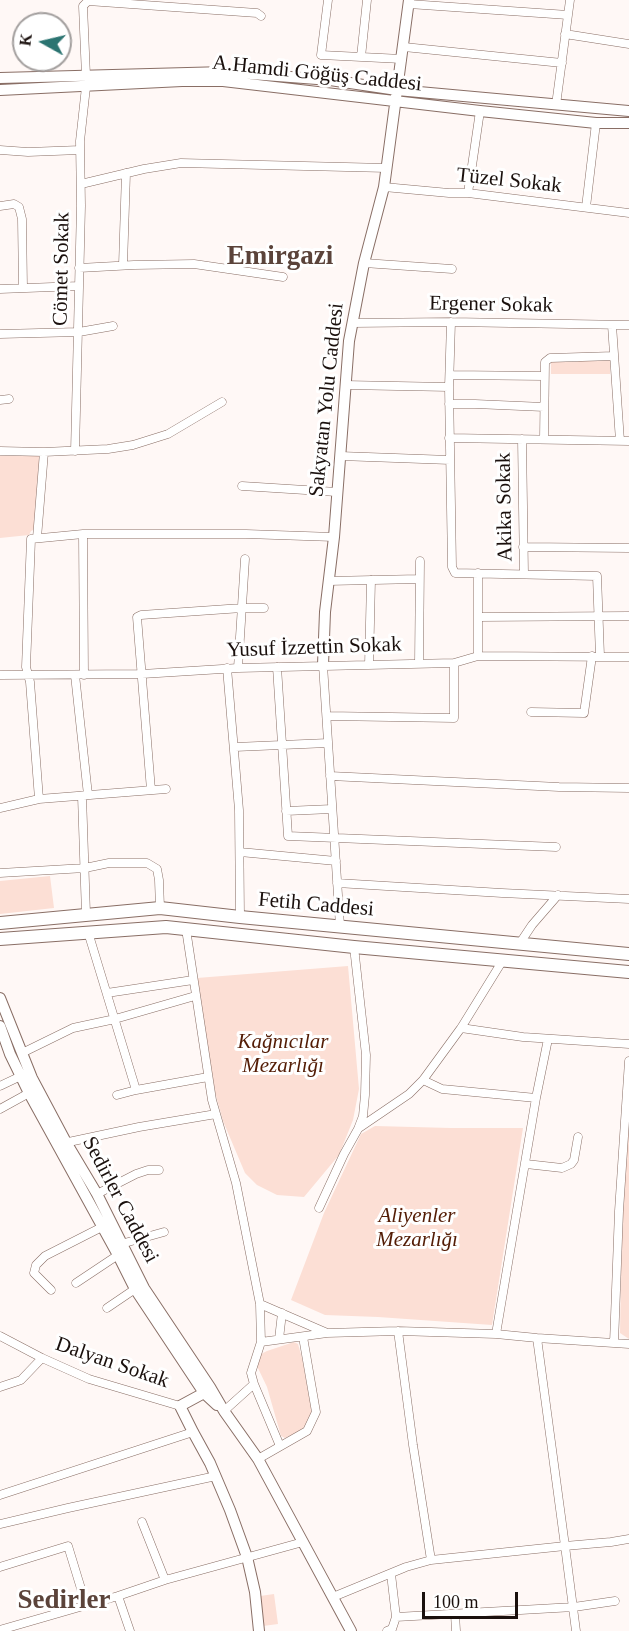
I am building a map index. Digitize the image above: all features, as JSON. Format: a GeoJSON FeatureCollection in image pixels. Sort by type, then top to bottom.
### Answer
{"type":"FeatureCollection","features":[{"type":"Feature","properties":{"kind":"main road","name":"Fetih Caddesi"},"geometry":{"type":"LineString","coordinates":[[4,922],[160,908],[629,954]]}},
{"type":"Feature","properties":{"kind":"main road","name":"Fetih Caddesi"},"geometry":{"type":"LineString","coordinates":[[0,939],[166,927],[629,972]]}},
{"type":"Feature","properties":{"kind":"street"},"geometry":{"type":"LineString","coordinates":[[192,9],[195,0]]}},
{"type":"Feature","properties":{"kind":"street"},"geometry":{"type":"LineString","coordinates":[[328,0],[321,55],[361,57],[403,53],[561,63]]}},
{"type":"Feature","properties":{"kind":"street"},"geometry":{"type":"LineString","coordinates":[[361,57],[367,0]]}},
{"type":"Feature","properties":{"kind":"street"},"geometry":{"type":"LineString","coordinates":[[556,105],[570,0]]}},
{"type":"Feature","properties":{"kind":"street","name":"Cömet Sokak"},"geometry":{"type":"LineString","coordinates":[[75,451],[79,332],[80,150],[86,81],[83,6],[88,1],[149,3],[192,9],[257,13],[261,16]]}},
{"type":"Feature","properties":{"kind":"street"},"geometry":{"type":"LineString","coordinates":[[409,2],[568,15]]}},
{"type":"Feature","properties":{"kind":"street","name":"Sakyatan Yolu Caddesi"},"geometry":{"type":"LineString","coordinates":[[323,665],[328,581],[334,537],[352,323],[364,263],[384,187],[409,2]]}},
{"type":"Feature","properties":{"kind":"street"},"geometry":{"type":"LineString","coordinates":[[565,34],[629,44]]}},
{"type":"Feature","properties":{"kind":"street","name":"A.Hamdi Göğüş Caddesi"},"geometry":{"type":"LineString","coordinates":[[0,90],[86,81],[225,72],[330,80],[397,90],[629,111]]}},
{"type":"Feature","properties":{"kind":"street","name":"A.Hamdi Göğüş Caddesi"},"geometry":{"type":"LineString","coordinates":[[0,78],[86,81],[223,81],[480,111],[596,123],[629,123]]}},
{"type":"Feature","properties":{"kind":"street"},"geometry":{"type":"LineString","coordinates":[[468,193],[480,111]]}},
{"type":"Feature","properties":{"kind":"street"},"geometry":{"type":"LineString","coordinates":[[586,207],[596,123]]}},
{"type":"Feature","properties":{"kind":"street"},"geometry":{"type":"LineString","coordinates":[[0,150],[28,152],[80,150]]}},
{"type":"Feature","properties":{"kind":"street"},"geometry":{"type":"LineString","coordinates":[[81,184],[181,163],[387,168]]}},
{"type":"Feature","properties":{"kind":"street"},"geometry":{"type":"LineString","coordinates":[[123,265],[126,173]]}},
{"type":"Feature","properties":{"kind":"street","name":"Tüzel Sokak"},"geometry":{"type":"LineString","coordinates":[[384,187],[468,193],[629,213]]}},
{"type":"Feature","properties":{"kind":"street"},"geometry":{"type":"LineString","coordinates":[[0,206],[14,204],[20,207],[23,288]]}},
{"type":"Feature","properties":{"kind":"street"},"geometry":{"type":"LineString","coordinates":[[364,263],[452,269]]}},
{"type":"Feature","properties":{"kind":"street"},"geometry":{"type":"LineString","coordinates":[[79,268],[194,264],[283,277]]}},
{"type":"Feature","properties":{"kind":"street"},"geometry":{"type":"LineString","coordinates":[[0,289],[79,286]]}},
{"type":"Feature","properties":{"kind":"street"},"geometry":{"type":"LineString","coordinates":[[451,322],[449,438],[452,567],[455,573],[597,576],[596,656],[584,713],[531,712]]}},
{"type":"Feature","properties":{"kind":"street","name":"Ergener Sokak"},"geometry":{"type":"LineString","coordinates":[[352,323],[629,325]]}},
{"type":"Feature","properties":{"kind":"street"},"geometry":{"type":"LineString","coordinates":[[612,325],[624,441]]}},
{"type":"Feature","properties":{"kind":"street"},"geometry":{"type":"LineString","coordinates":[[0,334],[79,332],[113,326]]}},
{"type":"Feature","properties":{"kind":"street"},"geometry":{"type":"LineString","coordinates":[[544,439],[545,362],[550,358],[614,356]]}},
{"type":"Feature","properties":{"kind":"street"},"geometry":{"type":"LineString","coordinates":[[450,375],[544,376]]}},
{"type":"Feature","properties":{"kind":"street"},"geometry":{"type":"LineString","coordinates":[[345,385],[449,387]]}},
{"type":"Feature","properties":{"kind":"street"},"geometry":{"type":"LineString","coordinates":[[0,400],[9,399]]}},
{"type":"Feature","properties":{"kind":"street"},"geometry":{"type":"LineString","coordinates":[[0,450],[75,451],[133,445],[168,434],[222,402]]}},
{"type":"Feature","properties":{"kind":"street"},"geometry":{"type":"LineString","coordinates":[[449,404],[544,407]]}},
{"type":"Feature","properties":{"kind":"street","name":"Akika Sokak"},"geometry":{"type":"LineString","coordinates":[[449,438],[624,441]]}},
{"type":"Feature","properties":{"kind":"street","name":"Akika Sokak"},"geometry":{"type":"LineString","coordinates":[[522,439],[524,574]]}},
{"type":"Feature","properties":{"kind":"street"},"geometry":{"type":"LineString","coordinates":[[37,538],[44,452]]}},
{"type":"Feature","properties":{"kind":"street"},"geometry":{"type":"LineString","coordinates":[[340,456],[450,460]]}},
{"type":"Feature","properties":{"kind":"street"},"geometry":{"type":"LineString","coordinates":[[242,486],[338,492]]}},
{"type":"Feature","properties":{"kind":"street"},"geometry":{"type":"LineString","coordinates":[[83,534],[84,675]]}},
{"type":"Feature","properties":{"kind":"street"},"geometry":{"type":"LineString","coordinates":[[39,799],[30,682],[26,667],[31,539],[83,534],[246,534],[334,537]]}},
{"type":"Feature","properties":{"kind":"street"},"geometry":{"type":"LineString","coordinates":[[523,547],[629,548]]}},
{"type":"Feature","properties":{"kind":"street"},"geometry":{"type":"LineString","coordinates":[[238,668],[245,559]]}},
{"type":"Feature","properties":{"kind":"street"},"geometry":{"type":"LineString","coordinates":[[419,664],[420,561]]}},
{"type":"Feature","properties":{"kind":"street"},"geometry":{"type":"LineString","coordinates":[[478,573],[478,656]]}},
{"type":"Feature","properties":{"kind":"street"},"geometry":{"type":"LineString","coordinates":[[328,581],[419,579]]}},
{"type":"Feature","properties":{"kind":"street"},"geometry":{"type":"LineString","coordinates":[[369,664],[371,580]]}},
{"type":"Feature","properties":{"kind":"street"},"geometry":{"type":"LineString","coordinates":[[151,790],[137,617],[242,608],[264,609]]}},
{"type":"Feature","properties":{"kind":"street"},"geometry":{"type":"LineString","coordinates":[[478,617],[629,616]]}},
{"type":"Feature","properties":{"kind":"street","name":"Yusuf İzzettin Sokak"},"geometry":{"type":"LineString","coordinates":[[0,675],[142,674],[277,666],[454,663],[478,656],[629,657]]}},
{"type":"Feature","properties":{"kind":"street"},"geometry":{"type":"LineString","coordinates":[[327,716],[453,718],[454,663]]}},
{"type":"Feature","properties":{"kind":"street"},"geometry":{"type":"LineString","coordinates":[[323,665],[340,926]]}},
{"type":"Feature","properties":{"kind":"street"},"geometry":{"type":"LineString","coordinates":[[277,666],[288,836],[556,847]]}},
{"type":"Feature","properties":{"kind":"street"},"geometry":{"type":"LineString","coordinates":[[227,668],[239,810],[240,917]]}},
{"type":"Feature","properties":{"kind":"street"},"geometry":{"type":"LineString","coordinates":[[75,675],[85,796],[87,914]]}},
{"type":"Feature","properties":{"kind":"street"},"geometry":{"type":"LineString","coordinates":[[235,747],[328,742]]}},
{"type":"Feature","properties":{"kind":"street"},"geometry":{"type":"LineString","coordinates":[[330,776],[559,788],[629,788]]}},
{"type":"Feature","properties":{"kind":"street"},"geometry":{"type":"LineString","coordinates":[[0,808],[39,799],[166,789]]}},
{"type":"Feature","properties":{"kind":"street"},"geometry":{"type":"LineString","coordinates":[[286,811],[332,809]]}},
{"type":"Feature","properties":{"kind":"street"},"geometry":{"type":"LineString","coordinates":[[240,852],[336,861]]}},
{"type":"Feature","properties":{"kind":"street"},"geometry":{"type":"LineString","coordinates":[[0,873],[85,868],[109,863],[147,863],[156,869],[159,880],[160,908]]}},
{"type":"Feature","properties":{"kind":"street"},"geometry":{"type":"LineString","coordinates":[[338,883],[629,899]]}},
{"type":"Feature","properties":{"kind":"street"},"geometry":{"type":"LineString","coordinates":[[520,943],[558,895]]}},
{"type":"Feature","properties":{"kind":"street"},"geometry":{"type":"LineString","coordinates":[[186,929],[208,1077],[236,1183],[260,1304],[261,1342],[250,1373],[280,1446]]}},
{"type":"Feature","properties":{"kind":"street"},"geometry":{"type":"LineString","coordinates":[[88,932],[136,1089]]}},
{"type":"Feature","properties":{"kind":"street"},"geometry":{"type":"LineString","coordinates":[[319,1208],[363,1116],[366,1055],[354,947]]}},
{"type":"Feature","properties":{"kind":"street"},"geometry":{"type":"LineString","coordinates":[[358,1129],[409,1094],[423,1080],[461,1028],[503,960]]}},
{"type":"Feature","properties":{"kind":"street"},"geometry":{"type":"LineString","coordinates":[[107,993],[193,980]]}},
{"type":"Feature","properties":{"kind":"street"},"geometry":{"type":"LineString","coordinates":[[22,1053],[73,1028],[115,1019],[195,996]]}},
{"type":"Feature","properties":{"kind":"street","name":"Sedirler Caddesi"},"geometry":{"type":"LineString","coordinates":[[0,998],[32,1078],[102,1227],[120,1249],[224,1411],[258,1459],[351,1631]]}},
{"type":"Feature","properties":{"kind":"street","name":"Sedirler Caddesi"},"geometry":{"type":"LineString","coordinates":[[0,1026],[5,1056],[21,1076],[29,1093],[62,1145],[97,1194],[135,1289],[204,1393],[224,1411]]}},
{"type":"Feature","properties":{"kind":"street"},"geometry":{"type":"LineString","coordinates":[[461,1028],[523,1037],[629,1044]]}},
{"type":"Feature","properties":{"kind":"street"},"geometry":{"type":"LineString","coordinates":[[496,1334],[509,1249],[548,1038]]}},
{"type":"Feature","properties":{"kind":"street"},"geometry":{"type":"LineString","coordinates":[[614,1343],[619,1212],[629,1061]]}},
{"type":"Feature","properties":{"kind":"street"},"geometry":{"type":"LineString","coordinates":[[0,1086],[21,1076]]}},
{"type":"Feature","properties":{"kind":"street"},"geometry":{"type":"LineString","coordinates":[[117,1095],[136,1089],[208,1077]]}},
{"type":"Feature","properties":{"kind":"street"},"geometry":{"type":"LineString","coordinates":[[423,1080],[442,1089],[536,1098]]}},
{"type":"Feature","properties":{"kind":"street"},"geometry":{"type":"LineString","coordinates":[[0,1109],[29,1093]]}},
{"type":"Feature","properties":{"kind":"street"},"geometry":{"type":"LineString","coordinates":[[62,1145],[216,1114]]}},
{"type":"Feature","properties":{"kind":"street"},"geometry":{"type":"LineString","coordinates":[[526,1164],[562,1168],[570,1164],[574,1160],[578,1137]]}},
{"type":"Feature","properties":{"kind":"street"},"geometry":{"type":"LineString","coordinates":[[97,1194],[136,1174],[148,1170],[159,1170]]}},
{"type":"Feature","properties":{"kind":"street"},"geometry":{"type":"LineString","coordinates":[[51,1290],[34,1273],[36,1265],[45,1256],[102,1227]]}},
{"type":"Feature","properties":{"kind":"street"},"geometry":{"type":"LineString","coordinates":[[76,1283],[120,1249],[164,1232]]}},
{"type":"Feature","properties":{"kind":"street"},"geometry":{"type":"LineString","coordinates":[[107,1308],[135,1289]]}},
{"type":"Feature","properties":{"kind":"street"},"geometry":{"type":"LineString","coordinates":[[260,1304],[327,1333]]}},
{"type":"Feature","properties":{"kind":"street"},"geometry":{"type":"LineString","coordinates":[[279,1339],[282,1313]]}},
{"type":"Feature","properties":{"kind":"street"},"geometry":{"type":"LineString","coordinates":[[261,1342],[327,1333],[398,1331],[496,1334],[629,1344]]}},
{"type":"Feature","properties":{"kind":"street"},"geometry":{"type":"LineString","coordinates":[[398,1331],[431,1560]]}},
{"type":"Feature","properties":{"kind":"street","name":"Dalyan Sokak"},"geometry":{"type":"LineString","coordinates":[[0,1336],[90,1379],[180,1406]]}},
{"type":"Feature","properties":{"kind":"street"},"geometry":{"type":"LineString","coordinates":[[258,1459],[307,1431],[316,1412],[303,1337]]}},
{"type":"Feature","properties":{"kind":"street"},"geometry":{"type":"LineString","coordinates":[[537,1338],[576,1631]]}},
{"type":"Feature","properties":{"kind":"street"},"geometry":{"type":"LineString","coordinates":[[0,1387],[21,1380],[42,1358]]}},
{"type":"Feature","properties":{"kind":"street"},"geometry":{"type":"LineString","coordinates":[[224,1411],[254,1384]]}},
{"type":"Feature","properties":{"kind":"street"},"geometry":{"type":"LineString","coordinates":[[204,1393],[180,1406],[216,1476],[247,1557],[255,1592],[259,1631]]}},
{"type":"Feature","properties":{"kind":"street"},"geometry":{"type":"LineString","coordinates":[[0,1495],[193,1432]]}},
{"type":"Feature","properties":{"kind":"street"},"geometry":{"type":"LineString","coordinates":[[0,1524],[216,1476]]}},
{"type":"Feature","properties":{"kind":"street"},"geometry":{"type":"LineString","coordinates":[[142,1522],[165,1580]]}},
{"type":"Feature","properties":{"kind":"street"},"geometry":{"type":"LineString","coordinates":[[333,1597],[406,1567],[431,1560],[629,1539]]}},
{"type":"Feature","properties":{"kind":"street"},"geometry":{"type":"LineString","coordinates":[[0,1630],[16,1629],[165,1580],[303,1542]]}},
{"type":"Feature","properties":{"kind":"street"},"geometry":{"type":"LineString","coordinates":[[0,1567],[68,1546],[86,1605]]}},
{"type":"Feature","properties":{"kind":"street"},"geometry":{"type":"LineString","coordinates":[[387,1631],[393,1629],[396,1617],[391,1574]]}},
{"type":"Feature","properties":{"kind":"street"},"geometry":{"type":"LineString","coordinates":[[118,1596],[130,1631]]}},
{"type":"Feature","properties":{"kind":"street"},"geometry":{"type":"LineString","coordinates":[[396,1617],[574,1607],[615,1601]]}},
{"type":"Feature","properties":{"kind":"street"},"geometry":{"type":"LineString","coordinates":[[455,1614],[456,1631]]}},
{"type":"Feature","properties":{"kind":"green space"},"geometry":{"type":"Polygon","coordinates":[[[579,359],[610,359],[610,374],[551,374],[551,362],[578,362],[579,359]]]}},
{"type":"Feature","properties":{"kind":"green space"},"geometry":{"type":"Polygon","coordinates":[[[0,456],[40,456],[35,529],[29,535],[0,538],[0,456]]]}},
{"type":"Feature","properties":{"kind":"green space"},"geometry":{"type":"Polygon","coordinates":[[[50,876],[54,908],[0,914],[0,881],[50,876]]]}},
{"type":"Feature","properties":{"kind":"green space","name":"Kağnıcılar Mezarlığı"},"geometry":{"type":"Polygon","coordinates":[[[348,966],[359,1089],[353,1120],[339,1155],[304,1197],[277,1195],[257,1185],[245,1173],[223,1121],[215,1092],[197,978],[348,966]]]}},
{"type":"Feature","properties":{"kind":"green space"},"geometry":{"type":"Polygon","coordinates":[[[629,1118],[629,1339],[620,1333],[622,1218],[629,1118]]]}},
{"type":"Feature","properties":{"kind":"green space","name":"Aliyenler Mezarlığı"},"geometry":{"type":"Polygon","coordinates":[[[375,1126],[523,1128],[492,1325],[325,1315],[291,1300],[324,1213],[361,1134],[375,1126]]]}},
{"type":"Feature","properties":{"kind":"green space"},"geometry":{"type":"Polygon","coordinates":[[[294,1342],[298,1344],[302,1358],[312,1412],[302,1430],[285,1438],[281,1436],[267,1387],[256,1364],[257,1356],[294,1342]]]}},
{"type":"Feature","properties":{"kind":"green space"},"geometry":{"type":"Polygon","coordinates":[[[274,1594],[278,1624],[263,1626],[260,1596],[274,1594]]]}},
{"type":"Feature","properties":{"kind":"district","name":"Emirgazi"},"geometry":{"type":"Point","coordinates":[280,257]}},
{"type":"Feature","properties":{"kind":"district","name":"Sedirler"},"geometry":{"type":"Point","coordinates":[64,1601]}}]}
